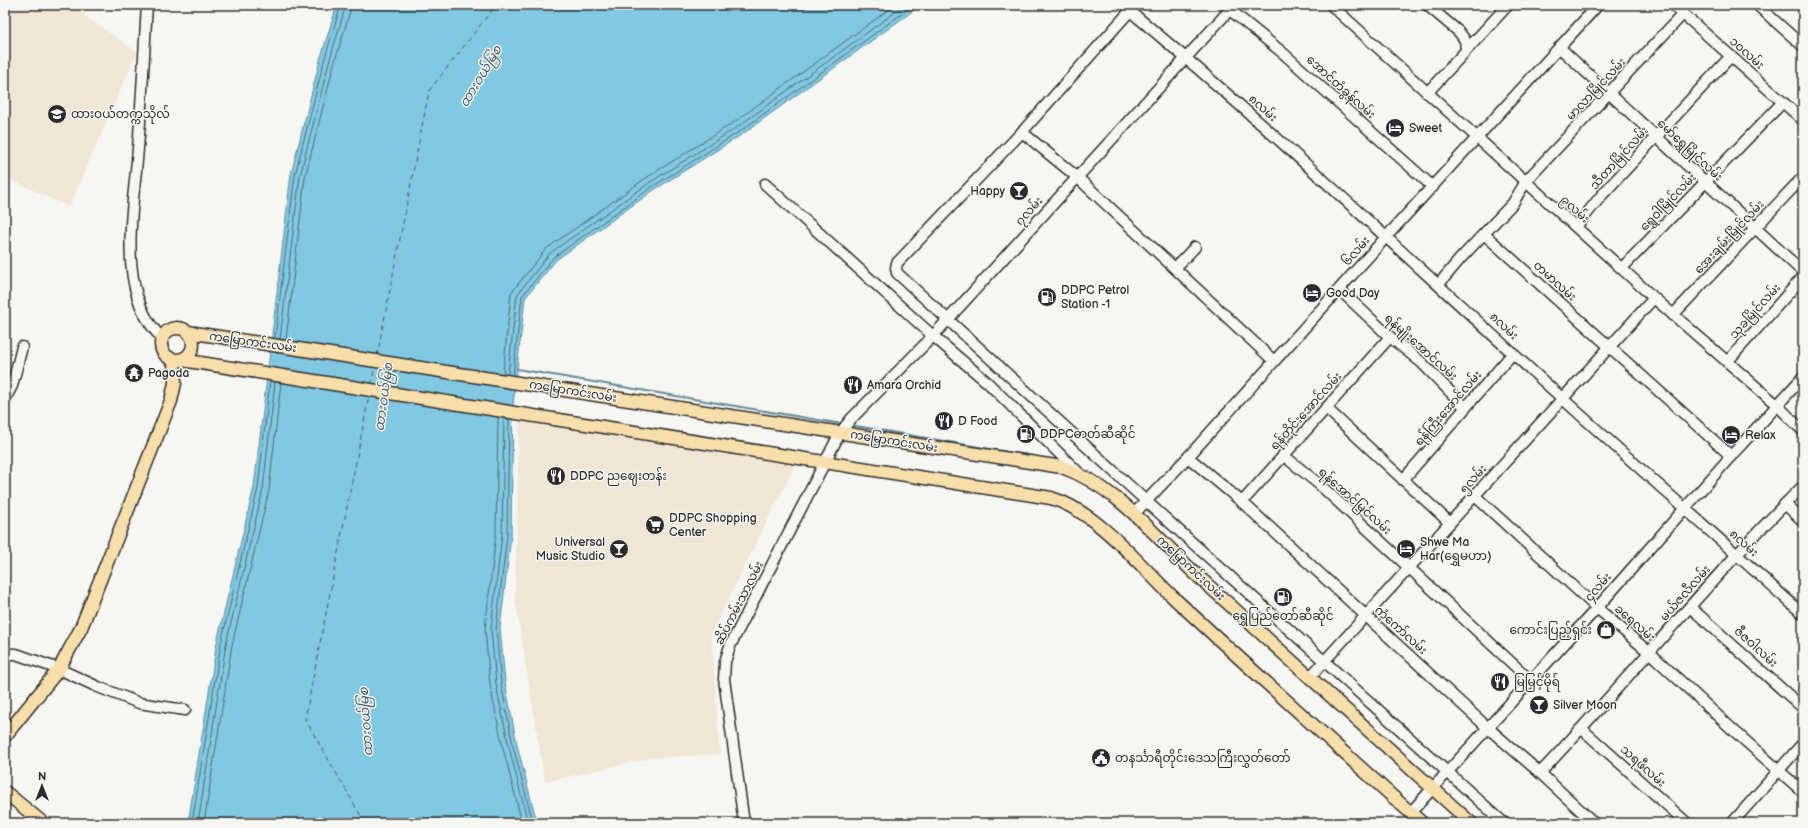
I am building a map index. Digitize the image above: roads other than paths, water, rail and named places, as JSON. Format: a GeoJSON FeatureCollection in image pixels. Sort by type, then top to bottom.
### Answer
{"type":"FeatureCollection","features":[{"type":"Feature","properties":{"kind":"main road"},"geometry":{"type":"LineString","coordinates":[[178,360],[190,355],[193,347],[192,339],[188,332],[180,328],[171,329],[162,338],[160,346],[163,354],[178,360],[1051,498],[1065,502],[1078,510],[1112,538],[1176,600],[1422,823]]}},
{"type":"Feature","properties":{"kind":"main road","name":"ကမြောကင်းလမ်း"},"geometry":{"type":"LineString","coordinates":[[188,332],[1062,467],[1079,473],[1099,486],[1134,514],[1198,576],[1471,823]]}},
{"type":"Feature","properties":{"kind":"main road"},"geometry":{"type":"LineString","coordinates":[[5,736],[59,668],[81,628],[104,565],[171,401],[178,360]]}},
{"type":"Feature","properties":{"kind":"main road"},"geometry":{"type":"LineString","coordinates":[[5,792],[43,823]]}},
{"type":"Feature","properties":{"kind":"street"},"geometry":{"type":"LineString","coordinates":[[147,5],[131,259],[139,301],[148,322],[162,338]]}},
{"type":"Feature","properties":{"kind":"street","name":"၉လမ်း"},"geometry":{"type":"LineString","coordinates":[[1330,5],[1654,298],[1777,405],[1803,431]]}},
{"type":"Feature","properties":{"kind":"street"},"geometry":{"type":"LineString","coordinates":[[1427,5],[1459,32],[1465,40],[1466,50]]}},
{"type":"Feature","properties":{"kind":"street"},"geometry":{"type":"LineString","coordinates":[[1427,93],[1508,5]]}},
{"type":"Feature","properties":{"kind":"street","name":"၆လမ်း"},"geometry":{"type":"LineString","coordinates":[[1134,514],[1188,457],[1598,5]]}},
{"type":"Feature","properties":{"kind":"street","name":"၁၀လမ်း"},"geometry":{"type":"LineString","coordinates":[[1673,5],[1803,120]]}},
{"type":"Feature","properties":{"kind":"street"},"geometry":{"type":"LineString","coordinates":[[1757,5],[1803,46]]}},
{"type":"Feature","properties":{"kind":"street","name":"၇လမ်း"},"geometry":{"type":"LineString","coordinates":[[840,433],[851,419],[948,320],[1232,7]]}},
{"type":"Feature","properties":{"kind":"street","name":"အောင်တံခွန်လမ်း"},"geometry":{"type":"LineString","coordinates":[[1232,7],[1433,186]]}},
{"type":"Feature","properties":{"kind":"street","name":"၈လမ်း"},"geometry":{"type":"LineString","coordinates":[[1022,132],[1130,11],[1186,58],[1387,236],[1562,398],[1803,614]]}},
{"type":"Feature","properties":{"kind":"street","name":"မာလာမြိုင်လမ်း"},"geometry":{"type":"LineString","coordinates":[[1439,284],[1460,259],[1513,203],[1526,181],[1683,14]]}},
{"type":"Feature","properties":{"kind":"street","name":"မော်ရွှေမြိုင်လမ်း"},"geometry":{"type":"LineString","coordinates":[[1560,48],[1803,272]]}},
{"type":"Feature","properties":{"kind":"street","name":"သီတာမြိုင်လမ်း"},"geometry":{"type":"LineString","coordinates":[[1576,227],[1601,196],[1731,56]]}},
{"type":"Feature","properties":{"kind":"street","name":"ရွှေဝါမြိုင်လမ်း"},"geometry":{"type":"LineString","coordinates":[[1622,268],[1783,102]]}},
{"type":"Feature","properties":{"kind":"street"},"geometry":{"type":"LineString","coordinates":[[1274,361],[1077,177],[1022,132],[897,262],[897,273],[1146,501],[1504,823]]}},
{"type":"Feature","properties":{"kind":"street","name":"အေးချမ်းမြိုင်လမ်း"},"geometry":{"type":"LineString","coordinates":[[1674,315],[1803,177]]}},
{"type":"Feature","properties":{"kind":"street"},"geometry":{"type":"LineString","coordinates":[[765,184],[986,382],[1079,473]]}},
{"type":"Feature","properties":{"kind":"street","name":"တမာလမ်း"},"geometry":{"type":"LineString","coordinates":[[1484,234],[1731,456]]}},
{"type":"Feature","properties":{"kind":"street"},"geometry":{"type":"LineString","coordinates":[[1175,268],[1195,246]]}},
{"type":"Feature","properties":{"kind":"street","name":"သုခမြိုင်လမ်း"},"geometry":{"type":"LineString","coordinates":[[1727,362],[1803,277]]}},
{"type":"Feature","properties":{"kind":"street","name":"ရန်မျိုးအောင်လမ်း"},"geometry":{"type":"LineString","coordinates":[[1340,290],[1390,337],[1421,362],[1465,407]]}},
{"type":"Feature","properties":{"kind":"street","name":"၅လမ်း"},"geometry":{"type":"LineString","coordinates":[[1310,677],[1654,298]]}},
{"type":"Feature","properties":{"kind":"street","name":"ရန်တိုင်းအောင်လမ်း"},"geometry":{"type":"LineString","coordinates":[[1242,502],[1390,337]]}},
{"type":"Feature","properties":{"kind":"street"},"geometry":{"type":"LineString","coordinates":[[5,399],[12,386],[22,347]]}},
{"type":"Feature","properties":{"kind":"street","name":"ရန်ကြီးအောင်လမ်း"},"geometry":{"type":"LineString","coordinates":[[1403,480],[1513,353]]}},
{"type":"Feature","properties":{"kind":"street","name":"၄လမ်း"},"geometry":{"type":"LineString","coordinates":[[1411,812],[1597,608],[1803,377]]}},
{"type":"Feature","properties":{"kind":"street"},"geometry":{"type":"LineString","coordinates":[[1326,408],[1450,523]]}},
{"type":"Feature","properties":{"kind":"street","name":"ဆိပ်ကမ်းသာလမ်း"},"geometry":{"type":"LineString","coordinates":[[744,823],[724,679],[725,662],[730,646],[840,433]]}},
{"type":"Feature","properties":{"kind":"street","name":"ရန်အောင်မြင်လမ်း"},"geometry":{"type":"LineString","coordinates":[[1283,456],[1320,485],[1530,680]]}},
{"type":"Feature","properties":{"kind":"street","name":"ကံ့ကော်လမ်း"},"geometry":{"type":"LineString","coordinates":[[1188,457],[1242,502],[1488,728],[1594,823]]}},
{"type":"Feature","properties":{"kind":"street","name":"မယ်ဇလီလမ်း"},"geometry":{"type":"LineString","coordinates":[[1540,773],[1582,729],[1737,554],[1803,486]]}},
{"type":"Feature","properties":{"kind":"street","name":"ခရေလမ်း"},"geometry":{"type":"LineString","coordinates":[[1475,496],[1597,608],[1650,653],[1688,690],[1803,792]]}},
{"type":"Feature","properties":{"kind":"street"},"geometry":{"type":"LineString","coordinates":[[1785,504],[1803,521]]}},
{"type":"Feature","properties":{"kind":"street","name":"ဇီဇဝါလမ်း"},"geometry":{"type":"LineString","coordinates":[[1690,607],[1803,708]]}},
{"type":"Feature","properties":{"kind":"street"},"geometry":{"type":"LineString","coordinates":[[5,654],[16,654],[59,668],[98,687],[139,703],[185,710]]}},
{"type":"Feature","properties":{"kind":"street","name":"သရဖီလမ်း"},"geometry":{"type":"LineString","coordinates":[[1582,729],[1687,823]]}},
{"type":"Feature","properties":{"kind":"street"},"geometry":{"type":"LineString","coordinates":[[1732,823],[1778,769],[1803,743]]}},
{"type":"Feature","properties":{"kind":"water","name":"ထားဝယ်မြစ"},"geometry":{"type":"Polygon","coordinates":[[[337,5],[921,5],[741,135],[654,190],[556,260],[525,298],[513,405],[511,535],[500,628],[505,682],[517,745],[537,823],[188,823],[217,642],[254,487],[291,174],[320,60],[337,5]]]}},
{"type":"Feature","properties":{"kind":"waterway"},"geometry":{"type":"LineString","coordinates":[[517,369],[842,424]]}},
{"type":"Feature","properties":{"kind":"waterway"},"geometry":{"type":"LineString","coordinates":[[850,425],[1050,459]]}},
{"type":"Feature","properties":{"kind":"place","name":"ထားဝယ်တက္ကသိုလ်"},"geometry":{"type":"Point","coordinates":[57,114]}},
{"type":"Feature","properties":{"kind":"place","name":"Sweet"},"geometry":{"type":"Point","coordinates":[1395,128]}},
{"type":"Feature","properties":{"kind":"place","name":"Happy"},"geometry":{"type":"Point","coordinates":[1019,191]}},
{"type":"Feature","properties":{"kind":"place","name":"Good Day"},"geometry":{"type":"Point","coordinates":[1312,293]}},
{"type":"Feature","properties":{"kind":"place","name":"DDPC Petrol Station -1"},"geometry":{"type":"Point","coordinates":[1047,297]}},
{"type":"Feature","properties":{"kind":"place","name":"Pagoda"},"geometry":{"type":"Point","coordinates":[134,373]}},
{"type":"Feature","properties":{"kind":"place","name":"Amara Orchid"},"geometry":{"type":"Point","coordinates":[853,385]}},
{"type":"Feature","properties":{"kind":"place","name":"D Food"},"geometry":{"type":"Point","coordinates":[944,421]}},
{"type":"Feature","properties":{"kind":"place","name":"DDPCဓာတ်ဆီဆိုင်"},"geometry":{"type":"Point","coordinates":[1026,434]}},
{"type":"Feature","properties":{"kind":"place","name":"Relax"},"geometry":{"type":"Point","coordinates":[1731,435]}},
{"type":"Feature","properties":{"kind":"place","name":"DDPC ညဈေးတန်း"},"geometry":{"type":"Point","coordinates":[556,476]}},
{"type":"Feature","properties":{"kind":"place","name":"DDPC Shopping Center"},"geometry":{"type":"Point","coordinates":[655,525]}},
{"type":"Feature","properties":{"kind":"place","name":"Universal Music Studio"},"geometry":{"type":"Point","coordinates":[619,549]}},
{"type":"Feature","properties":{"kind":"place","name":"Shwe Ma Har(‌‌ရွှေမဟာ)"},"geometry":{"type":"Point","coordinates":[1406,549]}},
{"type":"Feature","properties":{"kind":"place","name":"ရွှေပြည်တော်ဆီဆိုင်"},"geometry":{"type":"Point","coordinates":[1283,597]}},
{"type":"Feature","properties":{"kind":"place","name":"ကောင်းပြည့်ရှင်း"},"geometry":{"type":"Point","coordinates":[1606,630]}},
{"type":"Feature","properties":{"kind":"place","name":"မြမြင့်မိုရ်"},"geometry":{"type":"Point","coordinates":[1500,682]}},
{"type":"Feature","properties":{"kind":"place","name":"Silver Moon"},"geometry":{"type":"Point","coordinates":[1539,705]}},
{"type":"Feature","properties":{"kind":"place","name":"တနင်္သာရီတိုင်းဒေသကြီးလွှတ်တော်"},"geometry":{"type":"Point","coordinates":[1101,758]}}]}
